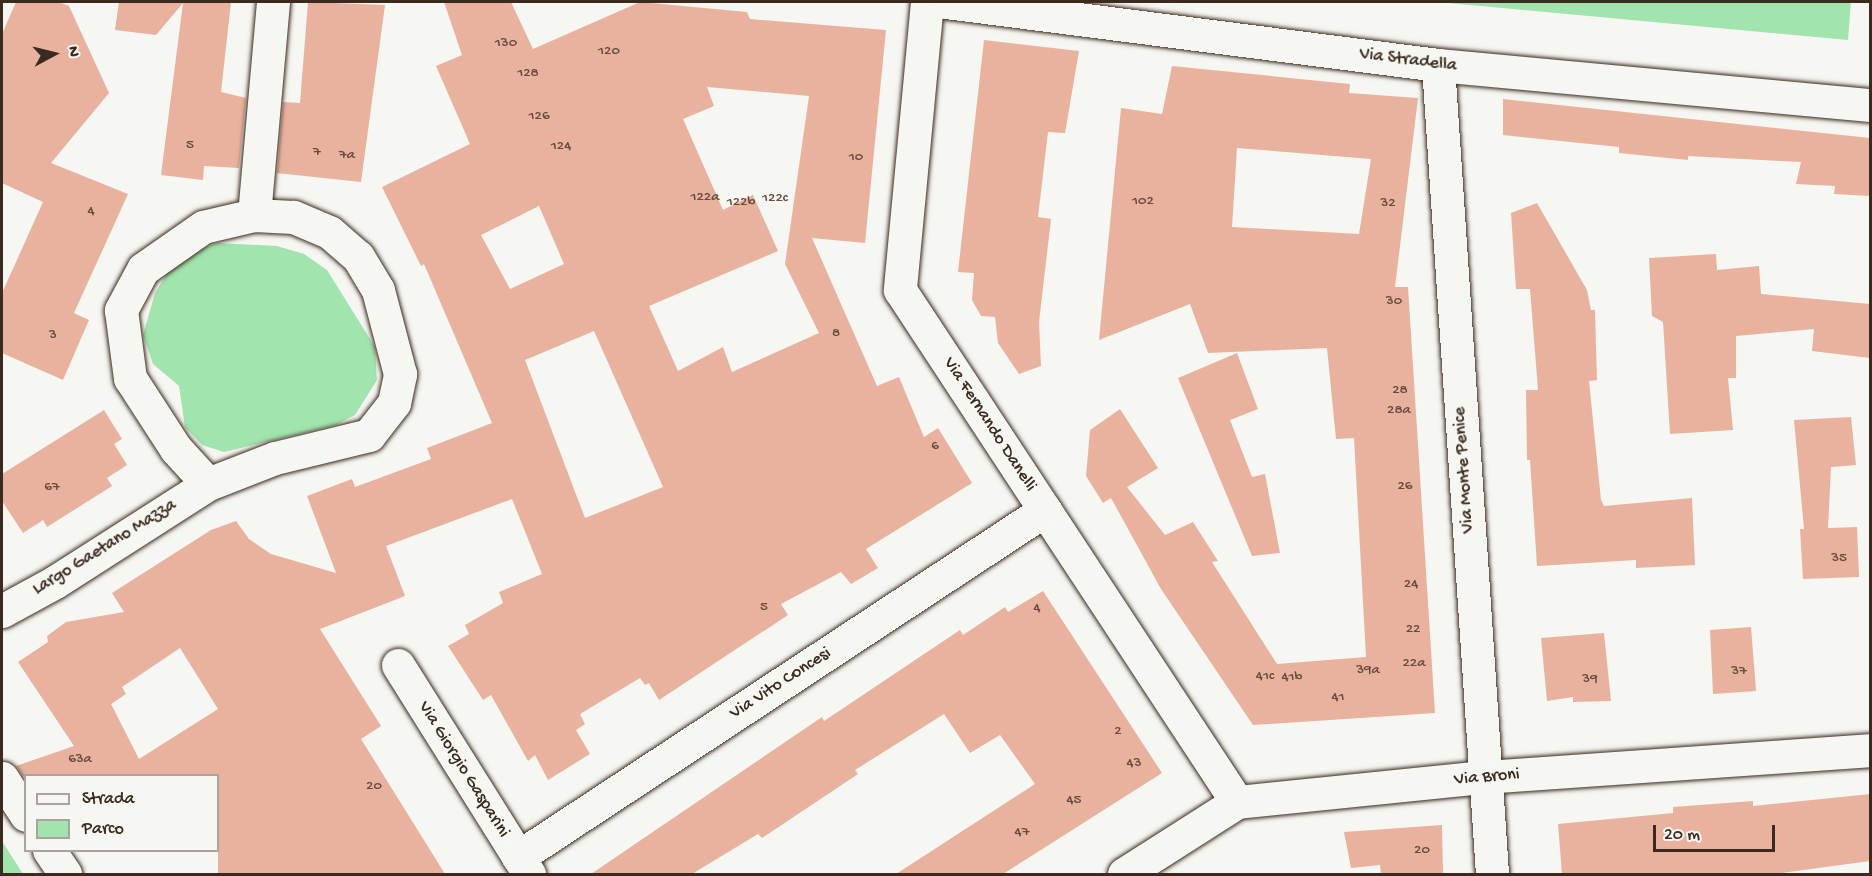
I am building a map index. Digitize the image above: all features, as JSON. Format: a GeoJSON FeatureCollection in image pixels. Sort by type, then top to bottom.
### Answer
{"type":"FeatureCollection","features":[{"type":"Feature","properties":{"kind":"street"},"geometry":{"type":"LineString","coordinates":[[254,215],[273,2]]}},
{"type":"Feature","properties":{"kind":"street","name":"Via Fernando Danelli"},"geometry":{"type":"LineString","coordinates":[[927,2],[900,290],[1237,802]]}},
{"type":"Feature","properties":{"kind":"street","name":"Via Stradella"},"geometry":{"type":"LineString","coordinates":[[946,2],[1438,66],[1870,105]]}},
{"type":"Feature","properties":{"kind":"street","name":"Via Monte Penice"},"geometry":{"type":"LineString","coordinates":[[1438,66],[1492,874]]}},
{"type":"Feature","properties":{"kind":"street","name":"Largo Gaetano Mazza"},"geometry":{"type":"LineString","coordinates":[[2,611],[55,582],[208,484],[275,458],[369,435],[394,403],[400,374],[378,290],[358,257],[329,232],[293,217],[254,215],[203,227],[171,246],[143,269],[121,310],[130,378],[176,449],[208,484]]}},
{"type":"Feature","properties":{"kind":"street","name":"Via Vito Concesi"},"geometry":{"type":"LineString","coordinates":[[523,866],[1045,510]]}},
{"type":"Feature","properties":{"kind":"street","name":"Via Giorgio Gasparini"},"geometry":{"type":"LineString","coordinates":[[398,665],[523,866]]}},
{"type":"Feature","properties":{"kind":"street","name":"Via Broni"},"geometry":{"type":"LineString","coordinates":[[1124,874],[1237,802],[1485,777],[1870,750]]}},
{"type":"Feature","properties":{"kind":"street"},"geometry":{"type":"LineString","coordinates":[[2,778],[24,812]]}},
{"type":"Feature","properties":{"kind":"street"},"geometry":{"type":"LineString","coordinates":[[50,852],[64,874]]}},
{"type":"Feature","properties":{"kind":"green space"},"geometry":{"type":"Polygon","coordinates":[[[1438,2],[1851,2],[1848,40],[1438,2]]]}},
{"type":"Feature","properties":{"kind":"green space"},"geometry":{"type":"Polygon","coordinates":[[[218,243],[277,246],[304,254],[327,270],[375,347],[377,380],[355,415],[336,425],[224,452],[202,445],[185,427],[179,386],[153,364],[143,335],[155,293],[169,270],[192,252],[218,243]]]}},
{"type":"Feature","properties":{"kind":"green space"},"geometry":{"type":"Polygon","coordinates":[[[2,841],[23,874],[2,874],[2,841]]]}},
{"type":"Feature","properties":{"kind":"building"},"geometry":{"type":"Polygon","coordinates":[[[16,2],[59,2],[69,6],[109,93],[51,163],[128,194],[74,313],[89,320],[63,380],[2,353],[2,293],[43,202],[2,183],[2,34],[16,2]]]}},
{"type":"Feature","properties":{"kind":"building"},"geometry":{"type":"Polygon","coordinates":[[[119,2],[231,2],[221,92],[246,98],[239,168],[204,166],[203,180],[161,175],[183,3],[156,35],[115,30],[119,2]]]}},
{"type":"Feature","properties":{"kind":"building"},"geometry":{"type":"Polygon","coordinates":[[[308,2],[385,5],[361,182],[277,173],[283,102],[300,103],[308,2]]]}},
{"type":"Feature","properties":{"kind":"building"},"geometry":{"type":"Polygon","coordinates":[[[444,2],[511,2],[533,49],[640,2],[747,12],[750,19],[886,30],[865,243],[812,238],[877,386],[899,377],[924,437],[938,428],[972,483],[866,549],[878,568],[851,584],[841,572],[781,604],[788,615],[659,700],[649,683],[645,685],[640,678],[580,714],[585,724],[576,730],[590,754],[548,780],[535,755],[528,761],[491,695],[483,700],[448,646],[469,634],[465,625],[503,603],[499,592],[542,574],[512,499],[386,546],[405,596],[320,629],[381,726],[361,739],[445,874],[218,874],[219,774],[24,774],[23,776],[16,766],[74,746],[18,662],[48,642],[47,636],[66,622],[124,612],[112,593],[211,530],[236,521],[249,539],[271,554],[336,573],[307,496],[352,479],[355,487],[431,459],[427,448],[492,423],[424,264],[421,266],[382,187],[470,144],[436,66],[462,55],[444,2]],[[707,87],[714,106],[683,119],[723,210],[753,195],[778,251],[649,306],[678,371],[723,347],[732,372],[819,333],[785,264],[809,96],[707,87]],[[539,206],[481,235],[510,289],[564,264],[539,206]],[[594,331],[525,360],[585,518],[663,487],[594,331]],[[180,648],[122,687],[126,694],[111,704],[139,759],[218,709],[180,648]]]}},
{"type":"Feature","properties":{"kind":"building"},"geometry":{"type":"Polygon","coordinates":[[[984,40],[1079,51],[1065,133],[1048,132],[1038,217],[1051,219],[1039,322],[1041,366],[1019,374],[998,343],[995,317],[981,316],[972,300],[974,273],[958,272],[984,40]]]}},
{"type":"Feature","properties":{"kind":"building"},"geometry":{"type":"Polygon","coordinates":[[[1172,66],[1350,84],[1349,93],[1418,98],[1395,287],[1408,287],[1435,713],[1253,725],[1161,589],[1111,498],[1103,503],[1086,476],[1090,430],[1120,409],[1158,468],[1127,487],[1165,535],[1193,522],[1218,561],[1212,562],[1277,664],[1366,657],[1354,438],[1336,439],[1327,348],[1208,353],[1190,304],[1099,340],[1121,108],[1162,114],[1172,66]],[[1237,148],[1232,227],[1359,234],[1371,159],[1237,148]]]}},
{"type":"Feature","properties":{"kind":"building"},"geometry":{"type":"Polygon","coordinates":[[[1503,99],[1870,138],[1870,196],[1834,194],[1835,186],[1796,184],[1801,162],[1688,156],[1688,160],[1619,153],[1619,147],[1503,135],[1503,99]]]}},
{"type":"Feature","properties":{"kind":"building"},"geometry":{"type":"Polygon","coordinates":[[[1537,203],[1587,290],[1591,310],[1595,310],[1597,380],[1589,381],[1601,500],[1604,506],[1692,498],[1695,565],[1636,568],[1636,560],[1537,566],[1530,460],[1527,460],[1526,390],[1538,390],[1530,289],[1516,289],[1511,213],[1537,203]]]}},
{"type":"Feature","properties":{"kind":"building"},"geometry":{"type":"Polygon","coordinates":[[[1716,254],[1717,270],[1759,266],[1761,294],[1870,304],[1870,358],[1812,351],[1814,329],[1736,336],[1736,378],[1728,378],[1733,430],[1670,434],[1663,322],[1652,316],[1649,258],[1716,254]]]}},
{"type":"Feature","properties":{"kind":"building"},"geometry":{"type":"Polygon","coordinates":[[[1237,353],[1258,409],[1230,420],[1252,477],[1265,474],[1280,553],[1252,556],[1178,378],[1237,353]]]}},
{"type":"Feature","properties":{"kind":"building"},"geometry":{"type":"Polygon","coordinates":[[[104,410],[122,439],[114,444],[127,465],[107,478],[112,486],[47,527],[43,520],[23,533],[2,501],[2,474],[104,410]]]}},
{"type":"Feature","properties":{"kind":"building"},"geometry":{"type":"Polygon","coordinates":[[[1851,417],[1856,465],[1831,467],[1828,528],[1857,527],[1859,577],[1803,579],[1800,529],[1804,529],[1794,420],[1851,417]]]}},
{"type":"Feature","properties":{"kind":"building"},"geometry":{"type":"Polygon","coordinates":[[[1043,591],[1162,773],[1003,874],[896,874],[1035,784],[1000,735],[970,753],[944,714],[855,770],[858,774],[762,838],[758,834],[692,874],[591,874],[822,717],[824,721],[960,630],[963,635],[1005,607],[1008,612],[1043,591]]]}},
{"type":"Feature","properties":{"kind":"building"},"geometry":{"type":"Polygon","coordinates":[[[1751,627],[1756,691],[1713,694],[1710,630],[1751,627]]]}},
{"type":"Feature","properties":{"kind":"building"},"geometry":{"type":"Polygon","coordinates":[[[1604,633],[1611,701],[1573,702],[1573,697],[1547,701],[1541,638],[1604,633]]]}},
{"type":"Feature","properties":{"kind":"building"},"geometry":{"type":"Polygon","coordinates":[[[1870,794],[1870,861],[1774,874],[1562,874],[1558,824],[1673,813],[1673,807],[1753,801],[1753,806],[1870,794]]]}},
{"type":"Feature","properties":{"kind":"building"},"geometry":{"type":"Polygon","coordinates":[[[1442,825],[1443,874],[1381,874],[1380,865],[1351,868],[1344,832],[1442,825]]]}}]}
